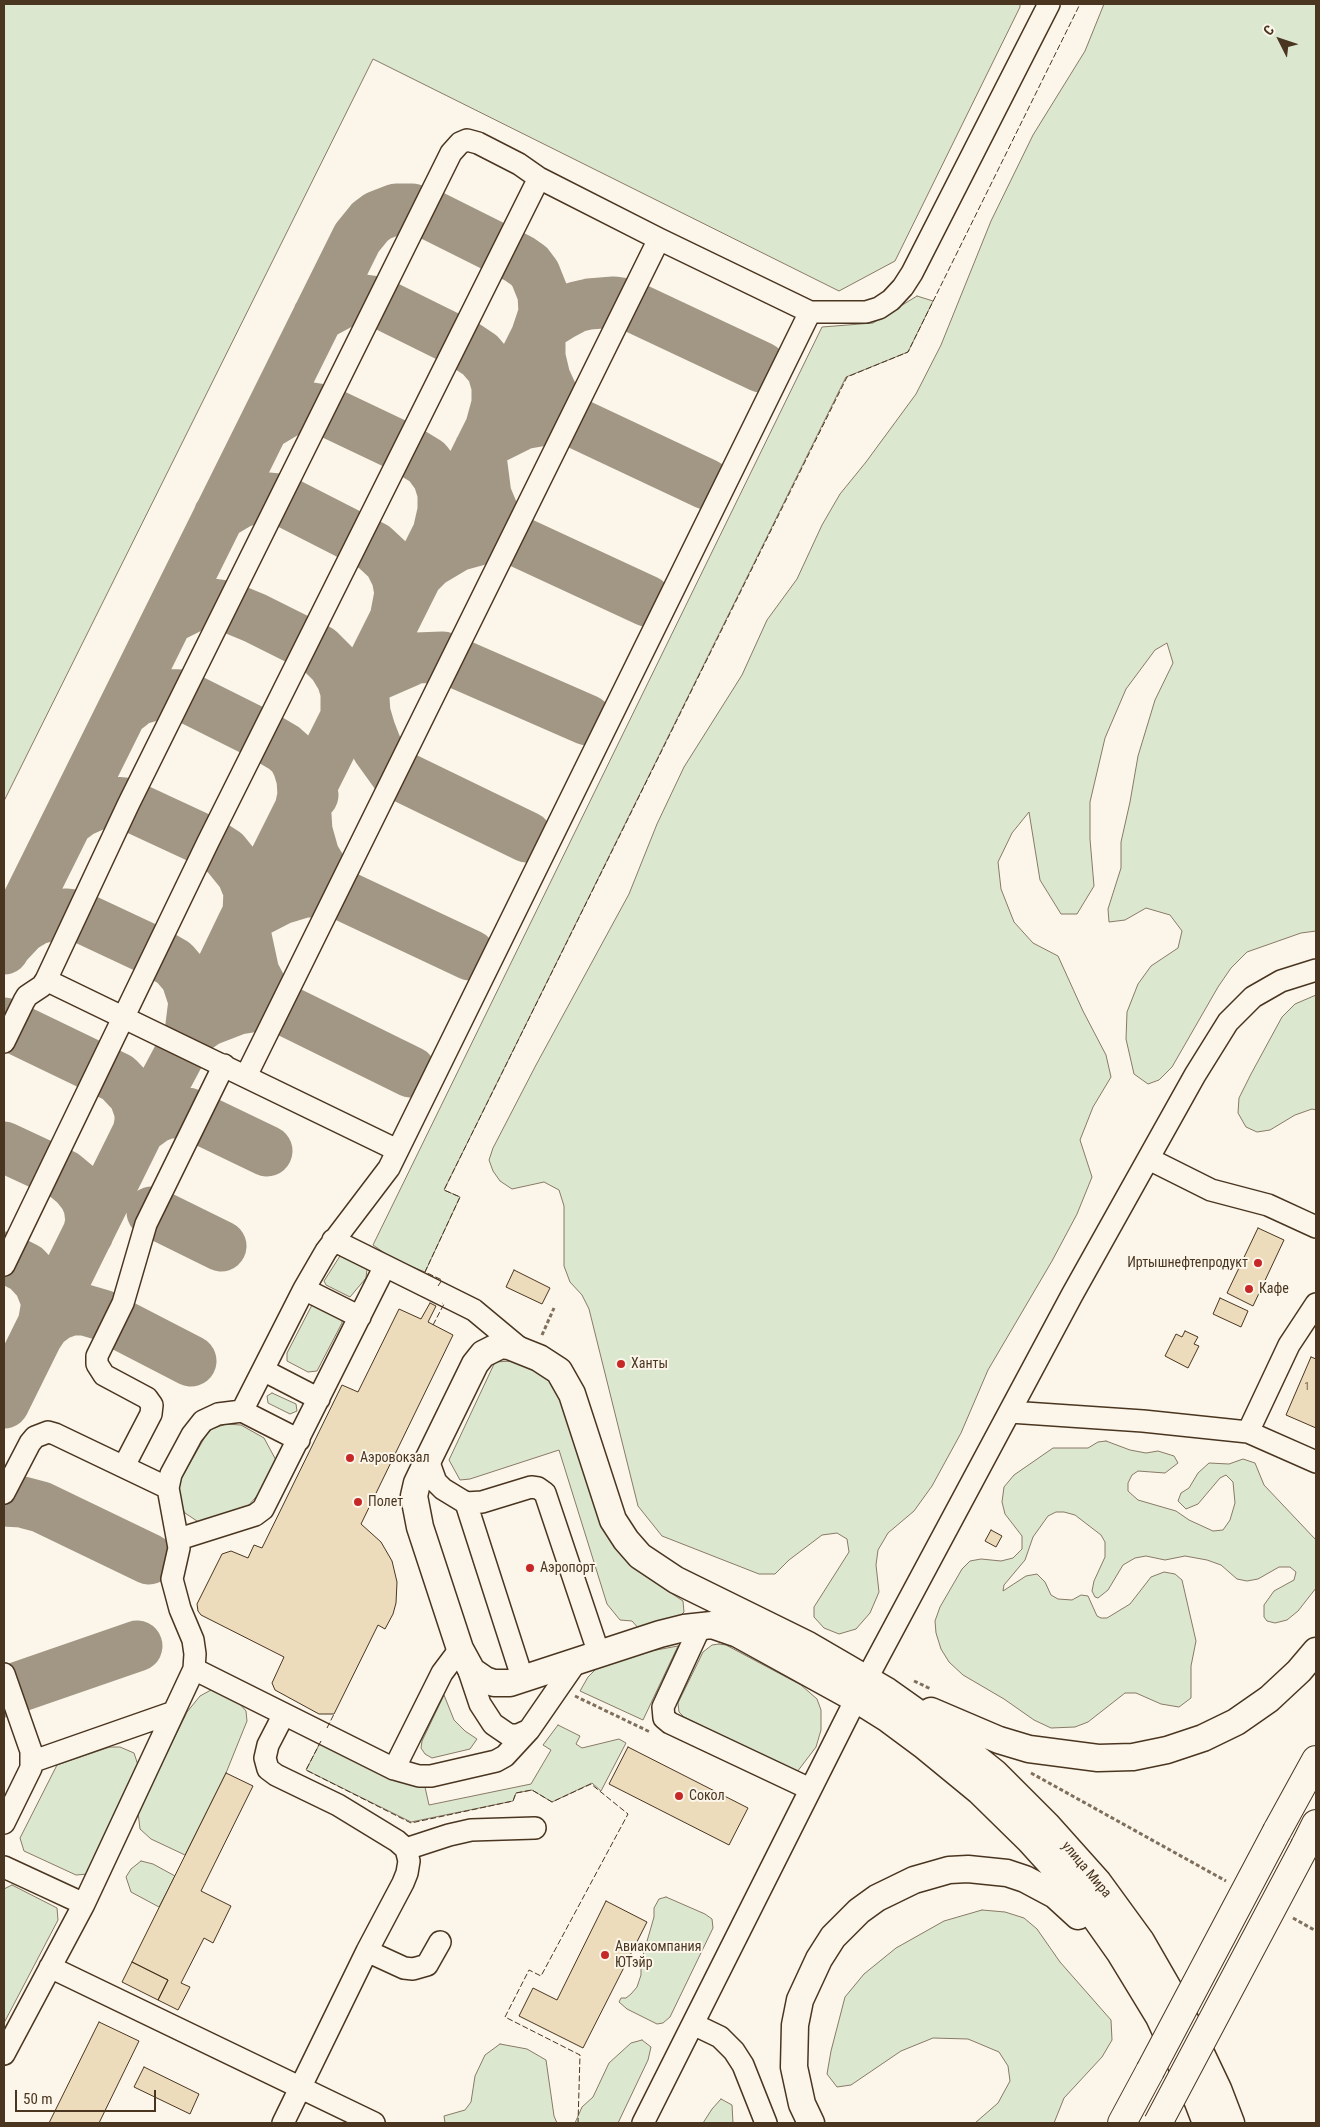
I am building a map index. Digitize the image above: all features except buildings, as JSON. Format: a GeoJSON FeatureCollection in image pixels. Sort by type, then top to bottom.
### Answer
{"type":"FeatureCollection","features":[{"type":"Feature","properties":{"kind":"highway"},"geometry":{"type":"LineString","coordinates":[[1122,2123],[1316,1760]]}},
{"type":"Feature","properties":{"kind":"highway"},"geometry":{"type":"LineString","coordinates":[[1158,2123],[1311,1835]]}},
{"type":"Feature","properties":{"kind":"main road"},"geometry":{"type":"LineString","coordinates":[[879,1686],[808,1645],[676,1580],[640,1556],[626,1540],[613,1520],[572,1394],[567,1382],[559,1371],[551,1364],[522,1350],[501,1345],[483,1354],[475,1364],[428,1460],[417,1484],[414,1496],[415,1510],[463,1656],[476,1676],[485,1680],[503,1683],[522,1680],[660,1634],[701,1625],[724,1628],[879,1686],[968,1727],[1029,1749],[1098,1758],[1133,1757],[1167,1750],[1203,1738],[1236,1722],[1269,1699],[1299,1671],[1316,1651]]}},
{"type":"Feature","properties":{"kind":"main road","name":"улица Мира"},"geometry":{"type":"LineString","coordinates":[[879,1686],[888,1719],[965,1779],[1030,1841],[1079,1895],[1120,1953],[1159,2017],[1206,2123]]}},
{"type":"Feature","properties":{"kind":"main road","name":"улица Мира"},"geometry":{"type":"LineString","coordinates":[[879,1686],[935,1726],[995,1774],[1047,1825],[1098,1882],[1141,1941],[1179,2007],[1218,2089],[1231,2123]]}},
{"type":"Feature","properties":{"kind":"main road"},"geometry":{"type":"LineString","coordinates":[[811,2123],[802,2104],[796,2083],[794,2051],[799,2009],[808,1979],[818,1959],[846,1924],[877,1898],[914,1880],[949,1870],[968,1870],[1006,1873],[1041,1886],[1066,1904],[1097,1935],[1141,1988]]}},
{"type":"Feature","properties":{"kind":"main road"},"geometry":{"type":"LineString","coordinates":[[1114,2123],[1150,2071]]}},
{"type":"Feature","properties":{"kind":"street"},"geometry":{"type":"LineString","coordinates":[[4,1042],[24,1001],[42,986],[46,980],[128,805],[450,153],[460,143],[467,140],[478,143],[518,164],[539,178],[810,312],[866,312],[892,300],[903,287],[1050,4]]}},
{"type":"Feature","properties":{"kind":"street"},"geometry":{"type":"LineString","coordinates":[[4,1265],[125,1018],[208,842],[539,178]]}},
{"type":"Feature","properties":{"kind":"street"},"geometry":{"type":"LineString","coordinates":[[246,1076],[659,239]]}},
{"type":"Feature","properties":{"kind":"street"},"geometry":{"type":"LineString","coordinates":[[242,1411],[304,1290],[333,1240],[383,1176],[398,1150],[810,312]]}},
{"type":"Feature","properties":{"kind":"street"},"geometry":{"type":"LineString","coordinates":[[643,2123],[810,1789],[879,1686],[1010,1412],[1072,1295],[1195,1075],[1228,1022],[1253,997],[1281,981],[1316,970]]}},
{"type":"Feature","properties":{"kind":"street"},"geometry":{"type":"LineString","coordinates":[[46,980],[398,1150]]}},
{"type":"Feature","properties":{"kind":"street"},"geometry":{"type":"LineString","coordinates":[[124,1466],[151,1414],[152,1405],[147,1398],[104,1375],[97,1364],[97,1356],[123,1303],[146,1224],[224,1066]]}},
{"type":"Feature","properties":{"kind":"street"},"geometry":{"type":"LineString","coordinates":[[1149,1159],[1211,1190],[1268,1205],[1316,1227]]}},
{"type":"Feature","properties":{"kind":"street"},"geometry":{"type":"LineString","coordinates":[[333,1240],[474,1310],[522,1350]]}},
{"type":"Feature","properties":{"kind":"street"},"geometry":{"type":"LineString","coordinates":[[179,1539],[255,1515],[263,1509],[320,1399],[385,1266]]}},
{"type":"Feature","properties":{"kind":"street"},"geometry":{"type":"LineString","coordinates":[[304,1290],[360,1317]]}},
{"type":"Feature","properties":{"kind":"street"},"geometry":{"type":"LineString","coordinates":[[1248,1432],[1289,1345],[1316,1304]]}},
{"type":"Feature","properties":{"kind":"street"},"geometry":{"type":"LineString","coordinates":[[475,1364],[493,1325]]}},
{"type":"Feature","properties":{"kind":"street"},"geometry":{"type":"LineString","coordinates":[[263,1370],[320,1399]]}},
{"type":"Feature","properties":{"kind":"street"},"geometry":{"type":"LineString","coordinates":[[4,2054],[84,1904],[194,1669],[195,1654],[193,1640],[180,1609],[172,1579],[178,1558],[179,1539],[168,1488],[171,1474],[198,1427],[204,1421],[218,1414],[242,1411],[299,1440]]}},
{"type":"Feature","properties":{"kind":"street"},"geometry":{"type":"LineString","coordinates":[[1010,1412],[1143,1421],[1248,1432],[1316,1462]]}},
{"type":"Feature","properties":{"kind":"street"},"geometry":{"type":"LineString","coordinates":[[4,1493],[30,1442],[42,1433],[55,1434],[168,1488]]}},
{"type":"Feature","properties":{"kind":"street"},"geometry":{"type":"LineString","coordinates":[[194,1669],[406,1774],[432,1776],[496,1761],[512,1750],[587,1658],[545,1493],[538,1488],[531,1487],[482,1502],[466,1503],[442,1489],[436,1482],[428,1460]]}},
{"type":"Feature","properties":{"kind":"street"},"geometry":{"type":"LineString","coordinates":[[466,1503],[522,1680]]}},
{"type":"Feature","properties":{"kind":"street"},"geometry":{"type":"LineString","coordinates":[[701,1625],[662,1707],[664,1718],[670,1723],[810,1789]]}},
{"type":"Feature","properties":{"kind":"street"},"geometry":{"type":"LineString","coordinates":[[394,1768],[442,1673],[463,1656],[480,1704],[493,1724],[509,1735],[518,1735],[529,1730]]}},
{"type":"Feature","properties":{"kind":"street"},"geometry":{"type":"LineString","coordinates":[[4,1674],[32,1751],[31,1768],[4,1823]]}},
{"type":"Feature","properties":{"kind":"street"},"geometry":{"type":"LineString","coordinates":[[31,1762],[174,1712]]}},
{"type":"Feature","properties":{"kind":"street"},"geometry":{"type":"LineString","coordinates":[[283,2123],[407,1873],[409,1861],[406,1849],[397,1841],[356,1815],[276,1775],[268,1769],[265,1758],[268,1746],[284,1714]]}},
{"type":"Feature","properties":{"kind":"street"},"geometry":{"type":"LineString","coordinates":[[406,1849],[471,1830],[535,1828]]}},
{"type":"Feature","properties":{"kind":"street"},"geometry":{"type":"LineString","coordinates":[[4,1866],[84,1904]]}},
{"type":"Feature","properties":{"kind":"street"},"geometry":{"type":"LineString","coordinates":[[367,1951],[404,1968],[413,1970],[428,1965],[440,1942]]}},
{"type":"Feature","properties":{"kind":"street"},"geometry":{"type":"LineString","coordinates":[[50,1966],[374,2123]]}},
{"type":"Feature","properties":{"kind":"street"},"geometry":{"type":"LineString","coordinates":[[693,2024],[720,2037],[734,2051],[744,2065],[766,2123]]}},
{"type":"Feature","properties":{"kind":"path"},"geometry":{"type":"LineString","coordinates":[[879,1686],[934,1691]]}},
{"type":"Feature","properties":{"kind":"path"},"geometry":{"type":"LineString","coordinates":[[1030,1772],[1229,1883]]}},
{"type":"Feature","properties":{"kind":"path"},"geometry":{"type":"LineString","coordinates":[[1290,1917],[1316,1931]]}},
{"type":"Feature","properties":{"kind":"green space"},"geometry":{"type":"Polygon","coordinates":[[[4,4],[1020,4],[1020,7],[895,261],[839,291],[373,59],[4,801],[4,4]]]}},
{"type":"Feature","properties":{"kind":"green space"},"geometry":{"type":"Polygon","coordinates":[[[1104,4],[1316,4],[1316,931],[1301,933],[1247,952],[1231,968],[1218,987],[1172,1067],[1159,1080],[1148,1084],[1134,1074],[1126,1039],[1127,1012],[1138,984],[1151,966],[1178,948],[1182,931],[1170,915],[1146,908],[1125,920],[1109,922],[1108,909],[1121,868],[1121,842],[1138,756],[1155,700],[1173,663],[1167,643],[1155,650],[1126,689],[1105,738],[1090,802],[1090,839],[1094,886],[1077,914],[1061,914],[1040,880],[1029,812],[1012,833],[998,862],[1001,889],[1014,922],[1033,943],[1058,956],[1106,1055],[1111,1077],[1093,1107],[1080,1140],[1092,1177],[1077,1214],[1052,1261],[988,1370],[961,1433],[932,1486],[914,1511],[888,1533],[878,1550],[876,1565],[879,1592],[870,1613],[856,1629],[839,1634],[824,1628],[814,1617],[814,1607],[849,1552],[847,1539],[837,1533],[822,1535],[789,1560],[775,1574],[759,1574],[662,1536],[638,1506],[589,1309],[582,1295],[570,1282],[564,1266],[564,1206],[559,1190],[544,1182],[512,1189],[500,1181],[493,1171],[489,1160],[493,1148],[536,1065],[629,894],[657,824],[684,767],[742,675],[767,620],[797,579],[822,525],[840,494],[916,394],[941,345],[991,221],[1033,135],[1085,51],[1104,4]]]}},
{"type":"Feature","properties":{"kind":"green space"},"geometry":{"type":"Polygon","coordinates":[[[917,296],[933,301],[908,352],[846,377],[444,1190],[460,1197],[425,1272],[393,1259],[373,1245],[822,327],[873,323],[917,296]]]}},
{"type":"Feature","properties":{"kind":"green space"},"geometry":{"type":"Polygon","coordinates":[[[1316,995],[1316,1110],[1312,1109],[1295,1115],[1270,1130],[1257,1132],[1246,1127],[1238,1113],[1239,1098],[1251,1074],[1282,1017],[1295,1004],[1316,995]]]}},
{"type":"Feature","properties":{"kind":"green space"},"geometry":{"type":"Polygon","coordinates":[[[340,1256],[347,1256],[367,1269],[366,1278],[350,1297],[326,1285],[324,1281],[340,1256]]]}},
{"type":"Feature","properties":{"kind":"green space"},"geometry":{"type":"Polygon","coordinates":[[[312,1305],[342,1317],[342,1323],[317,1371],[308,1372],[287,1361],[287,1353],[312,1305]]]}},
{"type":"Feature","properties":{"kind":"green space"},"geometry":{"type":"Polygon","coordinates":[[[512,1361],[542,1373],[560,1387],[623,1555],[644,1575],[683,1601],[684,1612],[678,1618],[640,1630],[632,1621],[620,1620],[607,1604],[559,1450],[470,1479],[460,1480],[449,1460],[495,1362],[512,1361]]]}},
{"type":"Feature","properties":{"kind":"green space"},"geometry":{"type":"Polygon","coordinates":[[[272,1393],[296,1404],[297,1411],[290,1414],[268,1403],[267,1396],[272,1393]]]}},
{"type":"Feature","properties":{"kind":"green space"},"geometry":{"type":"Polygon","coordinates":[[[226,1424],[241,1425],[264,1438],[277,1462],[262,1490],[248,1506],[200,1523],[185,1513],[181,1507],[178,1488],[181,1479],[206,1435],[212,1429],[226,1424]]]}},
{"type":"Feature","properties":{"kind":"green space"},"geometry":{"type":"Polygon","coordinates":[[[1106,1441],[1130,1450],[1146,1453],[1158,1451],[1174,1456],[1178,1463],[1165,1473],[1138,1471],[1132,1475],[1128,1483],[1128,1491],[1138,1500],[1176,1511],[1189,1520],[1213,1531],[1223,1530],[1230,1520],[1235,1503],[1233,1482],[1226,1475],[1220,1478],[1198,1504],[1186,1509],[1178,1501],[1181,1493],[1189,1488],[1198,1473],[1209,1463],[1229,1464],[1243,1459],[1255,1463],[1264,1485],[1316,1540],[1316,1588],[1298,1611],[1287,1620],[1275,1623],[1267,1621],[1264,1617],[1264,1605],[1274,1591],[1294,1580],[1296,1572],[1290,1567],[1279,1567],[1258,1579],[1247,1581],[1237,1579],[1221,1565],[1207,1560],[1185,1556],[1165,1560],[1146,1556],[1135,1558],[1123,1565],[1108,1590],[1098,1598],[1095,1597],[1092,1591],[1094,1581],[1105,1557],[1105,1542],[1101,1535],[1075,1515],[1056,1512],[1048,1516],[1033,1537],[1025,1560],[1004,1585],[1003,1591],[1026,1576],[1037,1574],[1045,1582],[1051,1595],[1058,1599],[1072,1600],[1081,1595],[1088,1596],[1097,1616],[1107,1618],[1130,1604],[1151,1577],[1164,1572],[1175,1574],[1182,1580],[1196,1641],[1191,1666],[1191,1698],[1179,1707],[1161,1704],[1136,1693],[1125,1693],[1088,1722],[1075,1727],[1051,1728],[1034,1720],[1004,1699],[963,1675],[949,1662],[941,1649],[936,1633],[935,1621],[940,1607],[962,1569],[970,1561],[981,1559],[1001,1561],[1013,1558],[1022,1549],[1022,1536],[1005,1514],[1002,1502],[1004,1487],[1014,1475],[1053,1448],[1088,1448],[1098,1442],[1106,1441]]]}},
{"type":"Feature","properties":{"kind":"green space"},"geometry":{"type":"Polygon","coordinates":[[[712,1645],[726,1645],[801,1685],[817,1699],[821,1710],[821,1730],[816,1747],[797,1772],[684,1717],[679,1712],[678,1703],[703,1652],[712,1645]]]}},
{"type":"Feature","properties":{"kind":"green space"},"geometry":{"type":"Polygon","coordinates":[[[678,1646],[643,1720],[580,1691],[588,1677],[599,1666],[629,1655],[678,1646]]]}},
{"type":"Feature","properties":{"kind":"green space"},"geometry":{"type":"Polygon","coordinates":[[[211,1690],[226,1694],[240,1704],[246,1711],[247,1721],[226,1773],[185,1855],[151,1839],[140,1829],[138,1812],[187,1712],[200,1696],[211,1690]]]}},
{"type":"Feature","properties":{"kind":"green space"},"geometry":{"type":"Polygon","coordinates":[[[444,1695],[454,1720],[477,1739],[470,1749],[432,1758],[425,1754],[421,1748],[422,1741],[444,1695]]]}},
{"type":"Feature","properties":{"kind":"green space"},"geometry":{"type":"Polygon","coordinates":[[[558,1725],[580,1736],[576,1744],[582,1748],[619,1739],[626,1743],[601,1791],[592,1783],[552,1802],[532,1790],[516,1793],[513,1801],[411,1822],[306,1770],[320,1743],[381,1772],[425,1787],[429,1805],[531,1784],[551,1750],[543,1745],[558,1725]]]}},
{"type":"Feature","properties":{"kind":"green space"},"geometry":{"type":"Polygon","coordinates":[[[110,1747],[120,1747],[134,1753],[138,1765],[88,1874],[76,1875],[24,1851],[20,1838],[57,1765],[110,1747]]]}},
{"type":"Feature","properties":{"kind":"green space"},"geometry":{"type":"Polygon","coordinates":[[[141,1861],[153,1864],[175,1876],[159,1907],[131,1892],[126,1877],[131,1869],[141,1861]]]}},
{"type":"Feature","properties":{"kind":"green space"},"geometry":{"type":"Polygon","coordinates":[[[12,1885],[57,1908],[58,1920],[4,2023],[4,1889],[12,1885]]]}},
{"type":"Feature","properties":{"kind":"green space"},"geometry":{"type":"Polygon","coordinates":[[[666,1897],[705,1914],[712,1919],[713,1928],[670,2017],[663,2023],[657,2024],[627,2009],[619,2002],[621,1998],[626,1998],[637,1987],[641,1975],[641,1962],[654,1917],[654,1908],[659,1899],[666,1897]]]}},
{"type":"Feature","properties":{"kind":"green space"},"geometry":{"type":"Polygon","coordinates":[[[982,1910],[1005,1912],[1024,1918],[1037,1929],[1060,1962],[1111,2020],[1112,2040],[1102,2057],[1064,2098],[1054,2123],[975,2123],[998,2103],[1010,2081],[1008,2066],[999,2052],[968,2039],[933,2038],[901,2051],[851,2085],[837,2087],[827,2074],[845,1997],[864,1974],[896,1948],[944,1921],[982,1910]]]}},
{"type":"Feature","properties":{"kind":"green space"},"geometry":{"type":"Polygon","coordinates":[[[642,2040],[651,2047],[648,2060],[618,2123],[575,2123],[582,2107],[593,2097],[609,2063],[631,2043],[642,2040]]]}},
{"type":"Feature","properties":{"kind":"green space"},"geometry":{"type":"Polygon","coordinates":[[[500,2044],[527,2049],[546,2060],[554,2116],[557,2123],[445,2123],[444,2116],[465,2110],[471,2102],[475,2076],[485,2055],[500,2044]]]}},
{"type":"Feature","properties":{"kind":"green space"},"geometry":{"type":"Polygon","coordinates":[[[721,2099],[732,2105],[733,2123],[703,2123],[712,2109],[721,2099]]]}},
{"type":"Feature","properties":{"kind":"taxiway"},"geometry":{"type":"LineString","coordinates":[[4,949],[357,238],[370,222],[378,216],[396,209],[412,209],[429,214],[519,259],[529,266],[535,274],[543,294],[544,313],[536,337],[242,925],[184,1046],[138,1132]]}},
{"type":"Feature","properties":{"kind":"taxiway"},"geometry":{"type":"LineString","coordinates":[[318,316],[342,303],[357,299],[378,302],[465,345],[480,355],[492,369],[497,386],[497,404],[491,426]]}},
{"type":"Feature","properties":{"kind":"taxiway"},"geometry":{"type":"LineString","coordinates":[[417,575],[430,562],[457,546],[490,537],[511,538],[493,512],[486,495],[480,449],[491,440],[523,424],[557,418],[570,420],[555,400],[545,378],[540,357],[540,328],[561,315],[576,307],[589,304],[614,302],[627,304],[761,367]]}},
{"type":"Feature","properties":{"kind":"taxiway"},"geometry":{"type":"LineString","coordinates":[[267,424],[287,412],[305,407],[324,410],[404,448],[427,462],[438,477],[443,493],[443,511],[438,533]]}},
{"type":"Feature","properties":{"kind":"taxiway"},"geometry":{"type":"LineString","coordinates":[[570,420],[706,484]]}},
{"type":"Feature","properties":{"kind":"taxiway"},"geometry":{"type":"LineString","coordinates":[[219,515],[241,502],[260,497],[280,499],[374,547],[389,561],[397,577],[400,593],[395,619]]}},
{"type":"Feature","properties":{"kind":"taxiway"},"geometry":{"type":"LineString","coordinates":[[511,538],[647,601]]}},
{"type":"Feature","properties":{"kind":"taxiway"},"geometry":{"type":"LineString","coordinates":[[170,618],[196,605],[212,604],[226,606],[255,618],[319,650],[333,664],[342,679],[346,692],[346,717]]}},
{"type":"Feature","properties":{"kind":"taxiway"},"geometry":{"type":"LineString","coordinates":[[527,837],[395,773],[377,748],[370,730],[365,713],[363,684],[377,675],[416,658],[443,657],[587,720]]}},
{"type":"Feature","properties":{"kind":"taxiway"},"geometry":{"type":"LineString","coordinates":[[127,708],[137,700],[158,694],[182,695],[262,735],[284,748],[293,756],[302,779],[303,795],[300,809]]}},
{"type":"Feature","properties":{"kind":"taxiway"},"geometry":{"type":"LineString","coordinates":[[190,1033],[207,1021],[238,1009],[257,1006],[279,1007],[264,992],[254,973],[246,936],[246,917],[281,899],[304,892],[336,892],[314,856],[307,831],[305,799],[313,795]]}},
{"type":"Feature","properties":{"kind":"taxiway"},"geometry":{"type":"LineString","coordinates":[[72,818],[98,804],[124,803],[208,842],[225,853],[242,874],[249,891],[248,913]]}},
{"type":"Feature","properties":{"kind":"taxiway"},"geometry":{"type":"LineString","coordinates":[[336,892],[470,955]]}},
{"type":"Feature","properties":{"kind":"taxiway"},"geometry":{"type":"LineString","coordinates":[[7,944],[22,928],[37,919],[67,914],[76,915],[155,952],[174,963],[186,977],[194,1001],[190,1033]]}},
{"type":"Feature","properties":{"kind":"taxiway"},"geometry":{"type":"LineString","coordinates":[[279,1007],[411,1072]]}},
{"type":"Feature","properties":{"kind":"taxiway"},"geometry":{"type":"LineString","coordinates":[[4,1023],[118,1078],[134,1095],[140,1112],[138,1132],[4,1403]]}},
{"type":"Feature","properties":{"kind":"taxiway"},"geometry":{"type":"LineString","coordinates":[[144,1126],[155,1118],[167,1113],[188,1113],[267,1151]]}},
{"type":"Feature","properties":{"kind":"taxiway"},"geometry":{"type":"LineString","coordinates":[[4,1147],[64,1175],[76,1185],[84,1195],[89,1206],[91,1221],[88,1234]]}},
{"type":"Feature","properties":{"kind":"taxiway"},"geometry":{"type":"LineString","coordinates":[[152,1212],[221,1246]]}},
{"type":"Feature","properties":{"kind":"taxiway"},"geometry":{"type":"LineString","coordinates":[[4,1257],[26,1268],[39,1282],[47,1302],[43,1325]]}},
{"type":"Feature","properties":{"kind":"taxiway"},"geometry":{"type":"LineString","coordinates":[[37,1336],[45,1324],[57,1315],[71,1310],[85,1310],[102,1315],[191,1361]]}},
{"type":"Feature","properties":{"kind":"taxiway"},"geometry":{"type":"LineString","coordinates":[[4,1501],[22,1502],[41,1507],[149,1559]]}},
{"type":"Feature","properties":{"kind":"taxiway"},"geometry":{"type":"LineString","coordinates":[[4,1692],[137,1646]]}},
{"type":"Feature","properties":{"kind":"fence"},"geometry":{"type":"LineString","coordinates":[[438,1286],[442,1280],[425,1272],[460,1197],[444,1190],[847,377],[908,352],[1080,4]]}},
{"type":"Feature","properties":{"kind":"fence"},"geometry":{"type":"LineString","coordinates":[[433,1325],[444,1304],[442,1303]]}},
{"type":"Feature","properties":{"kind":"fence"},"geometry":{"type":"LineString","coordinates":[[327,1728],[334,1714]]}},
{"type":"Feature","properties":{"kind":"fence"},"geometry":{"type":"LineString","coordinates":[[321,1741],[306,1770],[411,1823],[513,1801],[516,1793],[532,1790],[552,1802],[591,1784],[628,1814],[541,1976],[529,1970],[505,2017],[580,2055],[578,2123]]}},
{"type":"Feature","properties":{"kind":"place","name":"Иртышнефтепродукт"},"geometry":{"type":"Point","coordinates":[1258,1263]}},
{"type":"Feature","properties":{"kind":"place","name":"Кафе"},"geometry":{"type":"Point","coordinates":[1249,1289]}},
{"type":"Feature","properties":{"kind":"place","name":"Ханты"},"geometry":{"type":"Point","coordinates":[621,1364]}},
{"type":"Feature","properties":{"kind":"place","name":"Аэровокзал"},"geometry":{"type":"Point","coordinates":[350,1458]}},
{"type":"Feature","properties":{"kind":"place","name":"Полет"},"geometry":{"type":"Point","coordinates":[358,1502]}},
{"type":"Feature","properties":{"kind":"place","name":"Аэропорт"},"geometry":{"type":"Point","coordinates":[530,1568]}},
{"type":"Feature","properties":{"kind":"place","name":"Сокол"},"geometry":{"type":"Point","coordinates":[679,1796]}},
{"type":"Feature","properties":{"kind":"place","name":"Авиакомпания ЮТэйр"},"geometry":{"type":"Point","coordinates":[605,1955]}}]}
